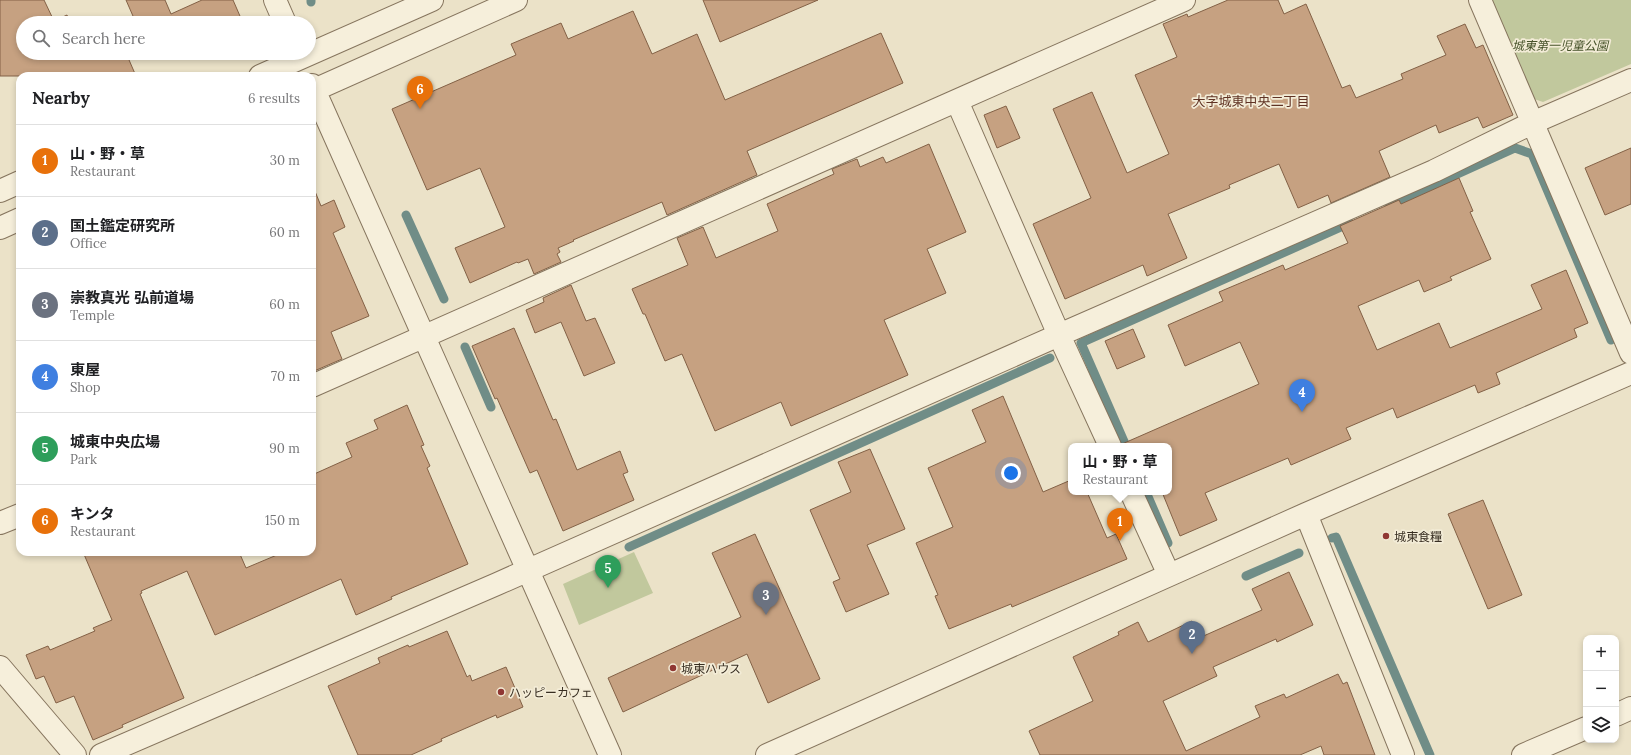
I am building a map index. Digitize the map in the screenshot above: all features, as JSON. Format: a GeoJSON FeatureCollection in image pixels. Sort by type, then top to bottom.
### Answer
{"type":"FeatureCollection","features":[{"type":"Feature","properties":{"kind":"street"},"geometry":{"type":"LineString","coordinates":[[275,0],[282,16]]}},
{"type":"Feature","properties":{"kind":"street"},"geometry":{"type":"LineString","coordinates":[[312,72],[432,0]]}},
{"type":"Feature","properties":{"kind":"street"},"geometry":{"type":"LineString","coordinates":[[315,72],[516,0]]}},
{"type":"Feature","properties":{"kind":"street"},"geometry":{"type":"LineString","coordinates":[[316,384],[1184,0]]}},
{"type":"Feature","properties":{"kind":"street"},"geometry":{"type":"LineString","coordinates":[[1480,0],[1631,353]]}},
{"type":"Feature","properties":{"kind":"street"},"geometry":{"type":"LineString","coordinates":[[101,755],[528,570],[1059,334],[1434,171],[1532,123],[1631,80]]}},
{"type":"Feature","properties":{"kind":"street"},"geometry":{"type":"LineString","coordinates":[[316,95],[610,755]]}},
{"type":"Feature","properties":{"kind":"street"},"geometry":{"type":"LineString","coordinates":[[958,101],[1059,334],[1109,443]]}},
{"type":"Feature","properties":{"kind":"street"},"geometry":{"type":"LineString","coordinates":[[0,191],[16,184]]}},
{"type":"Feature","properties":{"kind":"street"},"geometry":{"type":"LineString","coordinates":[[0,228],[16,221]]}},
{"type":"Feature","properties":{"kind":"street"},"geometry":{"type":"LineString","coordinates":[[767,755],[1306,514],[1631,373]]}},
{"type":"Feature","properties":{"kind":"street"},"geometry":{"type":"LineString","coordinates":[[1132,495],[1169,575]]}},
{"type":"Feature","properties":{"kind":"street"},"geometry":{"type":"LineString","coordinates":[[1306,514],[1403,755]]}},
{"type":"Feature","properties":{"kind":"street"},"geometry":{"type":"LineString","coordinates":[[0,524],[16,517]]}},
{"type":"Feature","properties":{"kind":"street"},"geometry":{"type":"LineString","coordinates":[[0,667],[75,755]]}},
{"type":"Feature","properties":{"kind":"street"},"geometry":{"type":"LineString","coordinates":[[1619,714],[1631,708]]}},
{"type":"Feature","properties":{"kind":"street"},"geometry":{"type":"LineString","coordinates":[[1524,755],[1583,729]]}},
{"type":"Feature","properties":{"kind":"green space","name":"城東第一児童公園"},"geometry":{"type":"Polygon","coordinates":[[[1490,0],[1631,0],[1631,64],[1543,102],[1534,99],[1490,0]]]}},
{"type":"Feature","properties":{"kind":"green space"},"geometry":{"type":"Polygon","coordinates":[[[634,552],[653,593],[579,625],[563,584],[634,552]]]}},
{"type":"Feature","properties":{"kind":"building"},"geometry":{"type":"Polygon","coordinates":[[[0,0],[44,0],[52,16],[16,16],[16,60],[129,60],[134,72],[16,72],[16,76],[0,76],[0,0]]]}},
{"type":"Feature","properties":{"kind":"building"},"geometry":{"type":"Polygon","coordinates":[[[126,0],[165,0],[171,14],[202,0],[233,0],[240,16],[133,16],[126,0]]]}},
{"type":"Feature","properties":{"kind":"building"},"geometry":{"type":"Polygon","coordinates":[[[703,0],[818,0],[720,42],[703,0]]]}},
{"type":"Feature","properties":{"kind":"building"},"geometry":{"type":"Polygon","coordinates":[[[1228,0],[1278,0],[1284,14],[1306,4],[1342,88],[1350,85],[1356,98],[1403,79],[1401,74],[1446,55],[1437,36],[1465,24],[1476,48],[1483,45],[1513,115],[1483,128],[1478,117],[1439,133],[1436,125],[1379,151],[1390,177],[1331,203],[1328,195],[1298,208],[1279,164],[1229,185],[1230,188],[1168,214],[1187,258],[1147,276],[1143,265],[1065,299],[1033,224],[1091,198],[1053,109],[1092,92],[1127,173],[1169,154],[1135,75],[1177,57],[1163,24],[1187,14],[1188,17],[1228,0]]]}},
{"type":"Feature","properties":{"kind":"building"},"geometry":{"type":"Polygon","coordinates":[[[633,11],[652,54],[697,34],[725,100],[881,33],[903,83],[747,151],[757,175],[667,215],[662,202],[573,240],[574,241],[558,248],[560,252],[557,254],[561,262],[534,274],[528,259],[518,263],[517,262],[470,283],[455,248],[505,227],[480,168],[427,190],[392,109],[516,55],[511,44],[561,23],[568,39],[633,11]]]}},
{"type":"Feature","properties":{"kind":"building"},"geometry":{"type":"Polygon","coordinates":[[[1006,106],[1020,138],[997,148],[984,115],[1006,106]]]}},
{"type":"Feature","properties":{"kind":"building"},"geometry":{"type":"Polygon","coordinates":[[[929,144],[966,232],[927,249],[946,293],[884,320],[908,375],[791,426],[781,402],[715,431],[682,354],[665,361],[645,314],[643,314],[632,289],[688,265],[677,238],[703,227],[716,258],[778,231],[767,204],[834,174],[832,169],[857,159],[860,167],[883,157],[886,163],[929,144]]]}},
{"type":"Feature","properties":{"kind":"building"},"geometry":{"type":"Polygon","coordinates":[[[1631,148],[1631,204],[1605,215],[1585,168],[1631,148]]]}},
{"type":"Feature","properties":{"kind":"building"},"geometry":{"type":"Polygon","coordinates":[[[1459,178],[1473,211],[1470,212],[1491,259],[1450,277],[1452,280],[1424,292],[1419,280],[1358,306],[1377,350],[1439,323],[1450,348],[1542,309],[1531,285],[1566,270],[1588,323],[1574,329],[1577,337],[1496,373],[1500,384],[1478,393],[1475,385],[1397,418],[1393,408],[1346,428],[1351,439],[1291,465],[1288,458],[1205,493],[1217,520],[1180,536],[1163,495],[1172,495],[1172,443],[1124,443],[1259,384],[1240,342],[1185,366],[1168,325],[1223,301],[1219,292],[1283,265],[1285,270],[1348,243],[1340,226],[1399,200],[1401,204],[1459,178]]]}},
{"type":"Feature","properties":{"kind":"building"},"geometry":{"type":"Polygon","coordinates":[[[316,194],[321,206],[334,200],[345,227],[333,233],[369,316],[331,332],[342,359],[316,370],[316,194]]]}},
{"type":"Feature","properties":{"kind":"building"},"geometry":{"type":"Polygon","coordinates":[[[571,285],[586,321],[595,318],[615,363],[584,376],[561,322],[535,333],[526,310],[544,302],[543,298],[571,285]]]}},
{"type":"Feature","properties":{"kind":"building"},"geometry":{"type":"Polygon","coordinates":[[[514,328],[553,420],[556,419],[577,470],[620,451],[628,472],[623,474],[634,500],[563,531],[537,470],[530,473],[472,346],[514,328]]]}},
{"type":"Feature","properties":{"kind":"building"},"geometry":{"type":"Polygon","coordinates":[[[1133,329],[1145,357],[1117,369],[1105,341],[1133,329]]]}},
{"type":"Feature","properties":{"kind":"building"},"geometry":{"type":"Polygon","coordinates":[[[1003,396],[1043,492],[1068,481],[1068,495],[1088,495],[1107,538],[1116,534],[1127,559],[1012,607],[1011,604],[949,629],[935,596],[938,595],[916,543],[953,527],[928,468],[986,442],[972,410],[1003,396]]]}},
{"type":"Feature","properties":{"kind":"building"},"geometry":{"type":"Polygon","coordinates":[[[407,405],[424,445],[421,446],[430,466],[427,468],[468,564],[391,597],[392,599],[356,615],[341,579],[215,635],[187,571],[141,591],[142,593],[140,594],[184,698],[122,725],[123,727],[93,740],[74,696],[56,703],[44,676],[36,679],[26,655],[48,646],[50,650],[95,631],[93,628],[112,620],[85,556],[241,556],[246,568],[274,556],[316,556],[316,473],[352,457],[346,443],[378,429],[374,420],[407,405]]]}},
{"type":"Feature","properties":{"kind":"building"},"geometry":{"type":"Polygon","coordinates":[[[870,449],[905,529],[867,545],[889,594],[846,612],[833,582],[840,579],[810,510],[851,492],[838,462],[870,449]]]}},
{"type":"Feature","properties":{"kind":"building"},"geometry":{"type":"Polygon","coordinates":[[[1483,500],[1522,595],[1488,609],[1448,514],[1483,500]]]}},
{"type":"Feature","properties":{"kind":"building"},"geometry":{"type":"Polygon","coordinates":[[[755,534],[820,679],[768,703],[747,654],[623,712],[608,678],[741,617],[712,553],[755,534]]]}},
{"type":"Feature","properties":{"kind":"building"},"geometry":{"type":"Polygon","coordinates":[[[1289,572],[1313,625],[1277,642],[1276,639],[1213,667],[1217,676],[1163,701],[1186,751],[1260,717],[1255,706],[1284,694],[1286,698],[1338,674],[1343,684],[1347,682],[1375,755],[1324,755],[1321,746],[1300,755],[1040,755],[1029,731],[1093,701],[1073,657],[1119,635],[1118,632],[1138,622],[1148,642],[1192,621],[1199,638],[1262,610],[1252,589],[1289,572]]]}},
{"type":"Feature","properties":{"kind":"building"},"geometry":{"type":"Polygon","coordinates":[[[447,631],[467,677],[470,675],[472,681],[506,667],[523,707],[497,718],[496,715],[441,739],[442,741],[411,755],[358,755],[328,686],[380,663],[378,658],[447,631]]]}},
{"type":"Feature","properties":{"kind":"waterway"},"geometry":{"type":"LineString","coordinates":[[1389,205],[1515,148],[1532,154],[1611,340]]}},
{"type":"Feature","properties":{"kind":"waterway"},"geometry":{"type":"LineString","coordinates":[[406,215],[444,299]]}},
{"type":"Feature","properties":{"kind":"waterway"},"geometry":{"type":"LineString","coordinates":[[1125,443],[1081,343],[1350,223]]}},
{"type":"Feature","properties":{"kind":"waterway"},"geometry":{"type":"LineString","coordinates":[[465,347],[491,407]]}},
{"type":"Feature","properties":{"kind":"waterway"},"geometry":{"type":"LineString","coordinates":[[629,547],[1050,358]]}},
{"type":"Feature","properties":{"kind":"waterway"},"geometry":{"type":"LineString","coordinates":[[1147,495],[1168,543]]}},
{"type":"Feature","properties":{"kind":"waterway"},"geometry":{"type":"LineString","coordinates":[[1332,538],[1336,537],[1430,755]]}},
{"type":"Feature","properties":{"kind":"waterway"},"geometry":{"type":"LineString","coordinates":[[1246,576],[1299,553]]}},
{"type":"Feature","properties":{"kind":"place","name":"キンタ"},"geometry":{"type":"Point","coordinates":[420,109]}},
{"type":"Feature","properties":{"kind":"place","name":"東屋"},"geometry":{"type":"Point","coordinates":[1302,412]}},
{"type":"Feature","properties":{"kind":"place","name":"城東食糧"},"geometry":{"type":"Point","coordinates":[1386,536]}},
{"type":"Feature","properties":{"kind":"place","name":"山・野・草"},"geometry":{"type":"Point","coordinates":[1120,541]}},
{"type":"Feature","properties":{"kind":"place","name":"城東中央広場"},"geometry":{"type":"Point","coordinates":[608,588]}},
{"type":"Feature","properties":{"kind":"place","name":"崇教真光 弘前道場"},"geometry":{"type":"Point","coordinates":[766,615]}},
{"type":"Feature","properties":{"kind":"place","name":"国土鑑定研究所"},"geometry":{"type":"Point","coordinates":[1192,654]}},
{"type":"Feature","properties":{"kind":"place","name":"城東ハウス"},"geometry":{"type":"Point","coordinates":[673,668]}},
{"type":"Feature","properties":{"kind":"place","name":"ハッピーカフェ"},"geometry":{"type":"Point","coordinates":[501,692]}},
{"type":"Feature","properties":{"kind":"district","name":"大字城東中央二丁目"},"geometry":{"type":"Point","coordinates":[1251,101]}}]}
